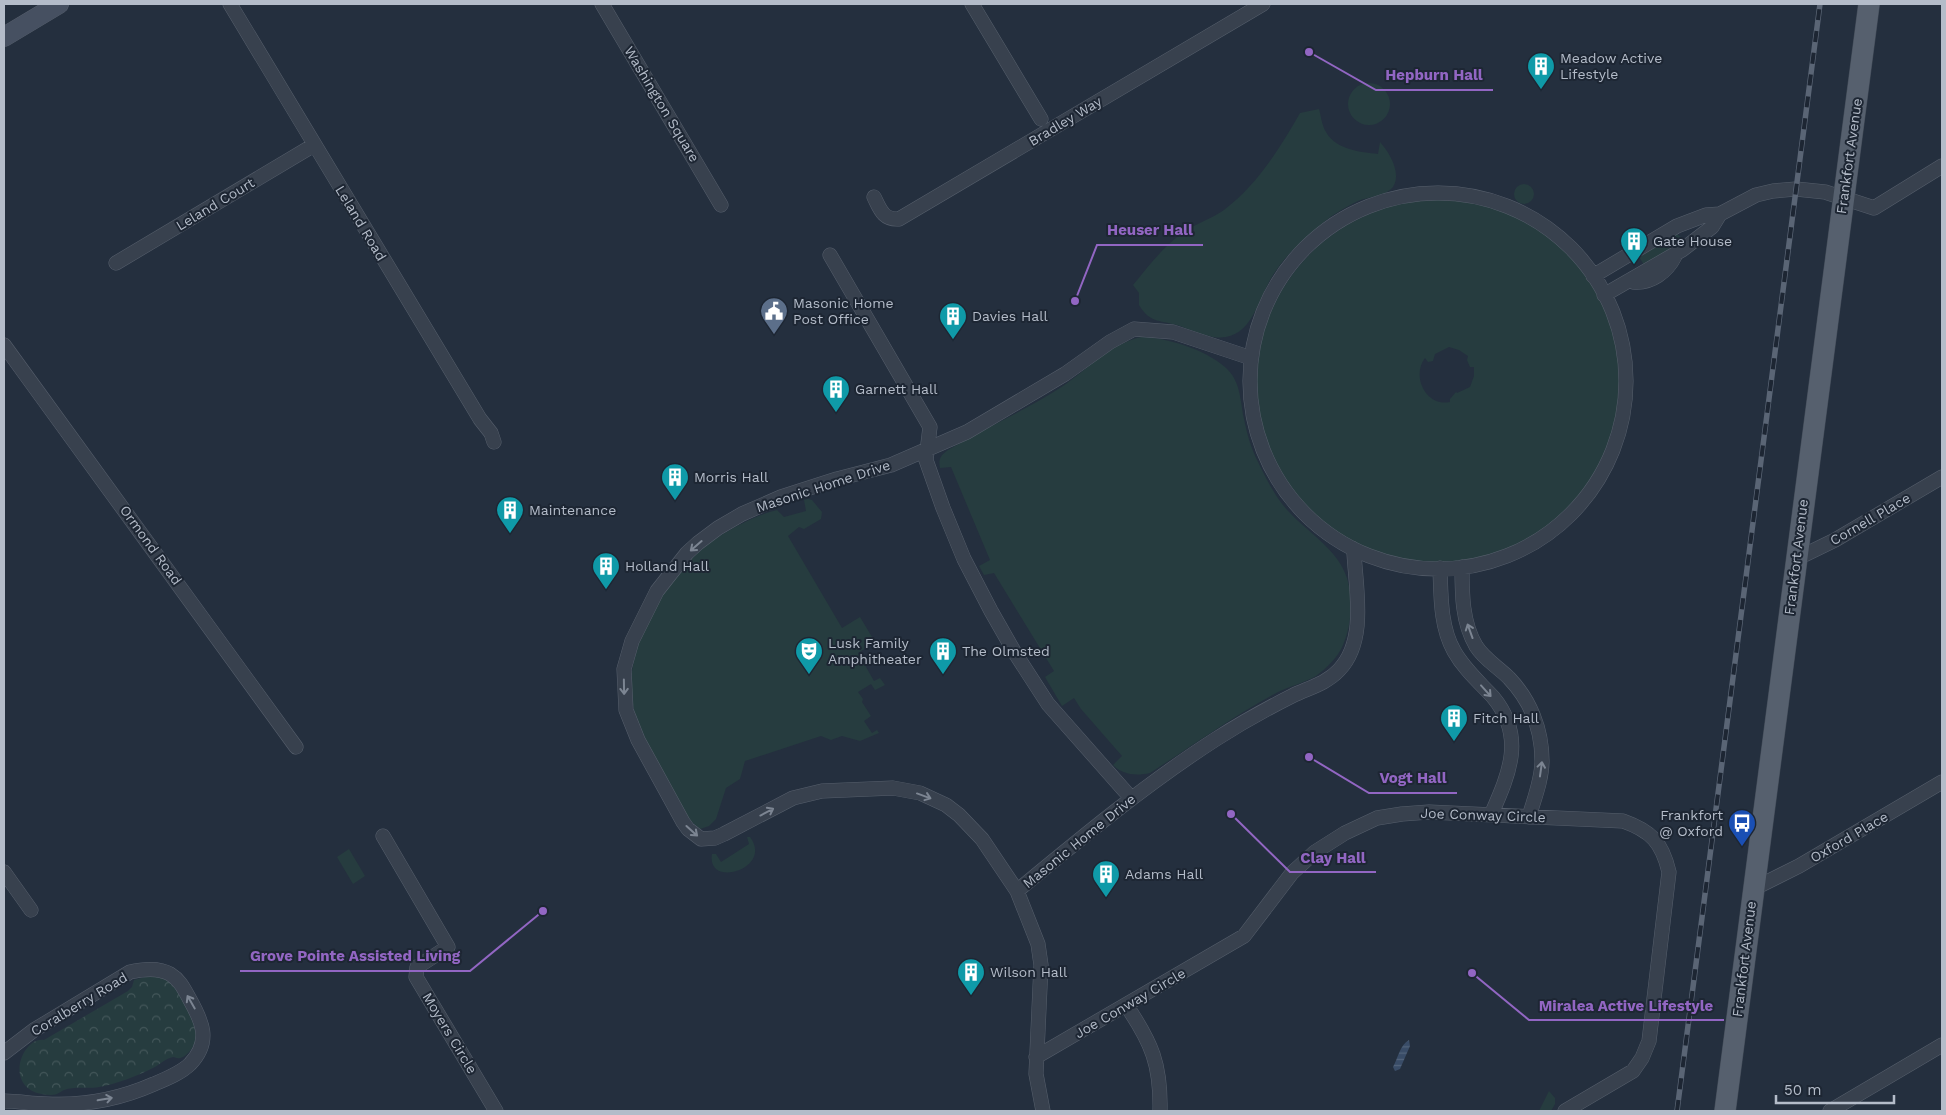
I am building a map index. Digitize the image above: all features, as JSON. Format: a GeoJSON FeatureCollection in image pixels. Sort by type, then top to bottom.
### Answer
{"type":"FeatureCollection","features":[{"type":"Feature","properties":{"kind":"main road"},"geometry":{"type":"LineString","coordinates":[[4,36],[59,4]]}},
{"type":"Feature","properties":{"kind":"main road","name":"Frankfort Avenue"},"geometry":{"type":"LineString","coordinates":[[1725,1111],[1869,4]]}},
{"type":"Feature","properties":{"kind":"street","name":"Leland Road"},"geometry":{"type":"LineString","coordinates":[[230,4],[480,419],[491,433],[494,442]]}},
{"type":"Feature","properties":{"kind":"street","name":"Washington Square"},"geometry":{"type":"LineString","coordinates":[[602,4],[721,204]]}},
{"type":"Feature","properties":{"kind":"street"},"geometry":{"type":"LineString","coordinates":[[972,4],[1041,119]]}},
{"type":"Feature","properties":{"kind":"street","name":"Bradley Way"},"geometry":{"type":"LineString","coordinates":[[874,197],[884,216],[892,220],[899,219],[1263,4]]}},
{"type":"Feature","properties":{"kind":"street","name":"Leland Court"},"geometry":{"type":"LineString","coordinates":[[116,263],[314,145]]}},
{"type":"Feature","properties":{"kind":"street"},"geometry":{"type":"LineString","coordinates":[[1599,273],[1677,226],[1706,214],[1720,214],[1756,195],[1773,191],[1800,189],[1825,192],[1874,208],[1942,166]]}},
{"type":"Feature","properties":{"kind":"street"},"geometry":{"type":"LineString","coordinates":[[1436,192],[1465,195],[1503,203],[1530,217],[1565,241],[1584,261],[1599,273],[1604,295],[1621,338],[1626,368],[1627,398],[1622,428],[1611,457],[1596,484],[1581,502],[1554,528],[1528,545],[1500,558],[1462,567],[1410,566],[1380,559],[1352,548],[1315,522],[1295,504],[1274,475],[1259,443],[1250,408],[1247,373],[1248,358],[1266,304],[1282,275],[1305,248],[1330,226],[1359,210],[1409,195],[1436,192]]}},
{"type":"Feature","properties":{"kind":"street"},"geometry":{"type":"LineString","coordinates":[[1604,295],[1677,253],[1712,228],[1720,214]]}},
{"type":"Feature","properties":{"kind":"street"},"geometry":{"type":"LineString","coordinates":[[830,255],[930,427],[929,448],[926,460],[964,559],[1001,628],[1048,704],[1131,798]]}},
{"type":"Feature","properties":{"kind":"street","name":"Masonic Home Drive"},"geometry":{"type":"LineString","coordinates":[[1248,358],[1173,332],[1134,329],[1110,342],[1065,374],[967,432],[891,465],[837,479],[781,497],[735,518],[698,543],[664,581],[632,641],[624,669],[624,701],[638,740],[688,829],[701,839],[715,838],[793,798],[822,791],[893,788],[920,794],[946,805],[959,815],[982,839],[1016,891],[1131,798],[1216,739],[1294,695],[1315,687],[1339,670],[1350,652],[1356,636],[1358,594],[1352,548]]}},
{"type":"Feature","properties":{"kind":"street","name":"Ormond Road"},"geometry":{"type":"LineString","coordinates":[[4,345],[296,747]]}},
{"type":"Feature","properties":{"kind":"street","name":"Cornell Place"},"geometry":{"type":"LineString","coordinates":[[1796,559],[1835,540],[1942,477]]}},
{"type":"Feature","properties":{"kind":"street"},"geometry":{"type":"LineString","coordinates":[[1462,567],[1464,604],[1468,625],[1475,644],[1481,653],[1525,697],[1533,713],[1539,734],[1542,761],[1538,785],[1529,817]]}},
{"type":"Feature","properties":{"kind":"street"},"geometry":{"type":"LineString","coordinates":[[1440,568],[1443,616],[1446,632],[1453,650],[1465,669],[1494,699],[1505,715],[1511,732],[1510,767],[1491,815]]}},
{"type":"Feature","properties":{"kind":"street","name":"Oxford Place"},"geometry":{"type":"LineString","coordinates":[[1753,889],[1799,866],[1942,782]]}},
{"type":"Feature","properties":{"kind":"street","name":"Joe Conway Circle"},"geometry":{"type":"LineString","coordinates":[[1036,1057],[1246,934],[1292,873],[1315,852],[1345,832],[1377,818],[1429,812],[1623,821],[1639,827],[1656,840],[1666,855],[1670,872],[1649,1041],[1642,1058],[1633,1071],[1564,1111]]}},
{"type":"Feature","properties":{"kind":"street","name":"Moyers Circle"},"geometry":{"type":"LineString","coordinates":[[383,836],[448,947],[417,967],[416,977],[496,1111]]}},
{"type":"Feature","properties":{"kind":"street"},"geometry":{"type":"LineString","coordinates":[[4,872],[31,910]]}},
{"type":"Feature","properties":{"kind":"street"},"geometry":{"type":"LineString","coordinates":[[1016,891],[1038,944],[1041,965],[1036,1074],[1043,1111]]}},
{"type":"Feature","properties":{"kind":"street","name":"Coralberry Road"},"geometry":{"type":"LineString","coordinates":[[4,1053],[34,1030],[130,972],[143,969],[156,969],[170,974],[179,981],[201,1020],[204,1034],[201,1050],[190,1064],[169,1078],[118,1097],[94,1101],[45,1104],[7,1098]]}},
{"type":"Feature","properties":{"kind":"street"},"geometry":{"type":"LineString","coordinates":[[1126,1005],[1143,1030],[1154,1060],[1159,1076],[1160,1111]]}},
{"type":"Feature","properties":{"kind":"street"},"geometry":{"type":"LineString","coordinates":[[1830,1111],[1942,1045]]}},
{"type":"Feature","properties":{"kind":"green space"},"geometry":{"type":"Polygon","coordinates":[[[1369,83],[1384,89],[1390,104],[1384,119],[1369,125],[1354,119],[1348,104],[1354,89],[1369,83]]]}},
{"type":"Feature","properties":{"kind":"green space"},"geometry":{"type":"Polygon","coordinates":[[[1319,109],[1326,132],[1336,143],[1349,149],[1378,154],[1380,142],[1387,151],[1395,169],[1396,175],[1393,187],[1377,196],[1358,201],[1340,211],[1302,241],[1278,267],[1267,285],[1252,318],[1237,333],[1226,337],[1213,337],[1157,320],[1143,311],[1139,305],[1139,293],[1133,285],[1150,265],[1181,234],[1224,210],[1236,200],[1267,165],[1300,113],[1319,109]]]}},
{"type":"Feature","properties":{"kind":"green space"},"geometry":{"type":"Polygon","coordinates":[[[1524,184],[1531,187],[1534,194],[1531,201],[1524,204],[1517,201],[1514,194],[1517,187],[1524,184]]]}},
{"type":"Feature","properties":{"kind":"green space"},"geometry":{"type":"Polygon","coordinates":[[[1435,199],[1472,202],[1508,213],[1541,231],[1568,254],[1591,283],[1607,315],[1617,349],[1620,385],[1615,422],[1603,457],[1584,490],[1558,519],[1526,541],[1502,552],[1478,559],[1439,563],[1412,561],[1372,551],[1336,532],[1291,489],[1265,438],[1256,385],[1264,331],[1287,282],[1324,241],[1374,212],[1435,199]],[[1449,347],[1435,354],[1433,361],[1428,362],[1425,358],[1421,365],[1420,381],[1423,389],[1434,400],[1450,402],[1450,399],[1456,392],[1470,387],[1474,376],[1474,367],[1470,367],[1467,360],[1468,356],[1459,350],[1449,347]]]}},
{"type":"Feature","properties":{"kind":"green space"},"geometry":{"type":"Polygon","coordinates":[[[1677,234],[1681,237],[1682,242],[1644,265],[1638,255],[1677,234]]]}},
{"type":"Feature","properties":{"kind":"green space"},"geometry":{"type":"Polygon","coordinates":[[[1141,337],[1174,342],[1196,350],[1207,355],[1230,372],[1239,391],[1245,425],[1261,469],[1280,502],[1330,550],[1343,568],[1349,586],[1351,612],[1346,637],[1341,649],[1332,662],[1316,676],[1261,701],[1150,773],[1135,774],[1125,773],[1113,765],[1122,756],[1081,709],[1074,698],[1062,706],[1045,677],[1054,671],[994,573],[984,575],[979,566],[990,560],[951,467],[940,468],[939,462],[948,450],[1049,395],[1119,345],[1141,337]]]}},
{"type":"Feature","properties":{"kind":"green space"},"geometry":{"type":"Polygon","coordinates":[[[804,500],[812,500],[822,512],[821,519],[804,529],[799,527],[788,536],[842,628],[860,617],[875,642],[858,653],[874,681],[880,678],[885,685],[875,690],[871,684],[858,692],[871,716],[864,721],[872,733],[877,730],[879,733],[860,741],[842,736],[831,740],[821,736],[745,761],[740,779],[726,788],[716,819],[709,826],[700,829],[688,817],[672,794],[640,730],[634,710],[631,688],[635,657],[640,641],[662,594],[681,568],[700,550],[739,525],[765,514],[777,510],[784,517],[806,511],[804,500]]]}},
{"type":"Feature","properties":{"kind":"green space"},"geometry":{"type":"Polygon","coordinates":[[[747,837],[750,837],[755,848],[753,858],[747,866],[738,871],[728,872],[719,871],[713,865],[712,854],[716,854],[721,862],[749,844],[747,837]]]}},
{"type":"Feature","properties":{"kind":"green space"},"geometry":{"type":"Polygon","coordinates":[[[349,849],[365,876],[353,884],[337,857],[349,849]]]}},
{"type":"Feature","properties":{"kind":"green space"},"geometry":{"type":"Polygon","coordinates":[[[153,975],[166,979],[175,986],[193,1015],[197,1035],[194,1045],[186,1055],[179,1058],[170,1058],[133,1077],[99,1087],[68,1089],[51,1095],[35,1092],[25,1085],[20,1076],[20,1066],[23,1055],[28,1047],[36,1041],[44,1040],[128,991],[132,987],[134,980],[153,975]]]}},
{"type":"Feature","properties":{"kind":"green space"},"geometry":{"type":"Polygon","coordinates":[[[1549,1091],[1555,1098],[1555,1104],[1551,1111],[1539,1111],[1549,1091]]]}},
{"type":"Feature","properties":{"kind":"water"},"geometry":{"type":"Polygon","coordinates":[[[1409,1040],[1410,1046],[1400,1069],[1395,1071],[1393,1067],[1403,1045],[1409,1040]]]}},
{"type":"Feature","properties":{"kind":"railway"},"geometry":{"type":"LineString","coordinates":[[1677,1111],[1820,4]]}},
{"type":"Feature","properties":{"kind":"place","name":"Hepburn Hall"},"geometry":{"type":"Point","coordinates":[1309,52]}},
{"type":"Feature","properties":{"kind":"place","name":"Meadow Active Lifestyle"},"geometry":{"type":"Point","coordinates":[1541,90]}},
{"type":"Feature","properties":{"kind":"place","name":"Gate House"},"geometry":{"type":"Point","coordinates":[1634,265]}},
{"type":"Feature","properties":{"kind":"place","name":"Heuser Hall"},"geometry":{"type":"Point","coordinates":[1075,301]}},
{"type":"Feature","properties":{"kind":"place","name":"Masonic Home Post Office"},"geometry":{"type":"Point","coordinates":[774,335]}},
{"type":"Feature","properties":{"kind":"place","name":"Davies Hall"},"geometry":{"type":"Point","coordinates":[953,340]}},
{"type":"Feature","properties":{"kind":"place","name":"Garnett Hall"},"geometry":{"type":"Point","coordinates":[836,413]}},
{"type":"Feature","properties":{"kind":"place","name":"Morris Hall"},"geometry":{"type":"Point","coordinates":[675,501]}},
{"type":"Feature","properties":{"kind":"place","name":"Maintenance"},"geometry":{"type":"Point","coordinates":[510,534]}},
{"type":"Feature","properties":{"kind":"place","name":"Holland Hall"},"geometry":{"type":"Point","coordinates":[606,590]}},
{"type":"Feature","properties":{"kind":"place","name":"Lusk Family Amphitheater"},"geometry":{"type":"Point","coordinates":[809,675]}},
{"type":"Feature","properties":{"kind":"place","name":"The Olmsted"},"geometry":{"type":"Point","coordinates":[943,675]}},
{"type":"Feature","properties":{"kind":"place","name":"Fitch Hall"},"geometry":{"type":"Point","coordinates":[1454,742]}},
{"type":"Feature","properties":{"kind":"place","name":"Vogt Hall"},"geometry":{"type":"Point","coordinates":[1309,757]}},
{"type":"Feature","properties":{"kind":"place","name":"Clay Hall"},"geometry":{"type":"Point","coordinates":[1231,814]}},
{"type":"Feature","properties":{"kind":"place","name":"Frankfort @ Oxford"},"geometry":{"type":"Point","coordinates":[1742,847]}},
{"type":"Feature","properties":{"kind":"place","name":"Adams Hall"},"geometry":{"type":"Point","coordinates":[1106,898]}},
{"type":"Feature","properties":{"kind":"place","name":"Grove Pointe Assisted Living"},"geometry":{"type":"Point","coordinates":[543,911]}},
{"type":"Feature","properties":{"kind":"place","name":"Miralea Active Lifestyle"},"geometry":{"type":"Point","coordinates":[1472,973]}},
{"type":"Feature","properties":{"kind":"place","name":"Wilson Hall"},"geometry":{"type":"Point","coordinates":[971,996]}}]}
